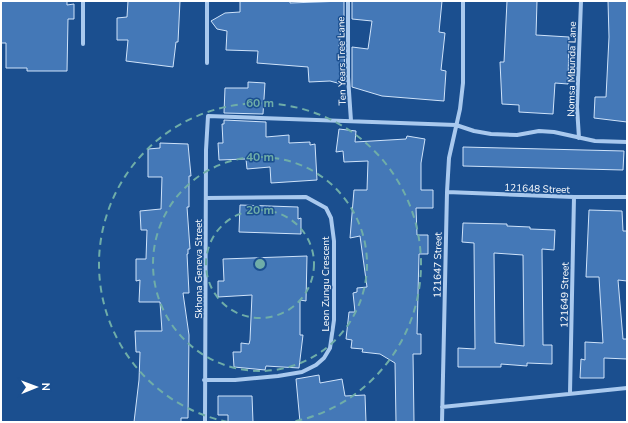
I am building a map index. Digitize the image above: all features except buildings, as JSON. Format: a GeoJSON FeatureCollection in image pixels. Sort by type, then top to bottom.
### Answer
{"type":"FeatureCollection","features":[{"type":"Feature","properties":{"kind":"street"},"geometry":{"type":"LineString","coordinates":[[83,44],[84,1]]}},
{"type":"Feature","properties":{"kind":"street"},"geometry":{"type":"LineString","coordinates":[[207,1],[207,63]]}},
{"type":"Feature","properties":{"kind":"street","name":"Ten Years Tree Lane"},"geometry":{"type":"LineString","coordinates":[[348,1],[348,77],[350,121]]}},
{"type":"Feature","properties":{"kind":"street","name":"121647 Street"},"geometry":{"type":"LineString","coordinates":[[442,422],[447,192],[449,158],[463,83],[464,1]]}},
{"type":"Feature","properties":{"kind":"street","name":"Nomsa Mbunda Lane"},"geometry":{"type":"LineString","coordinates":[[579,138],[577,107],[581,1]]}},
{"type":"Feature","properties":{"kind":"street","name":"Skhona Geneva Street"},"geometry":{"type":"LineString","coordinates":[[205,422],[204,380],[208,116],[350,121]]}},
{"type":"Feature","properties":{"kind":"street"},"geometry":{"type":"LineString","coordinates":[[350,121],[456,125],[474,131],[491,134],[517,135],[538,131],[554,132],[596,141],[627,142]]}},
{"type":"Feature","properties":{"kind":"street","name":"121648 Street"},"geometry":{"type":"LineString","coordinates":[[447,192],[574,197],[627,197]]}},
{"type":"Feature","properties":{"kind":"street","name":"Leon Zungu Crescent"},"geometry":{"type":"LineString","coordinates":[[204,380],[235,380],[302,372],[316,365],[324,358],[330,348],[334,320],[334,241],[331,218],[326,208],[306,197],[206,198]]}},
{"type":"Feature","properties":{"kind":"street","name":"121649 Street"},"geometry":{"type":"LineString","coordinates":[[570,393],[574,197]]}},
{"type":"Feature","properties":{"kind":"street"},"geometry":{"type":"LineString","coordinates":[[442,407],[627,388]]}}]}
